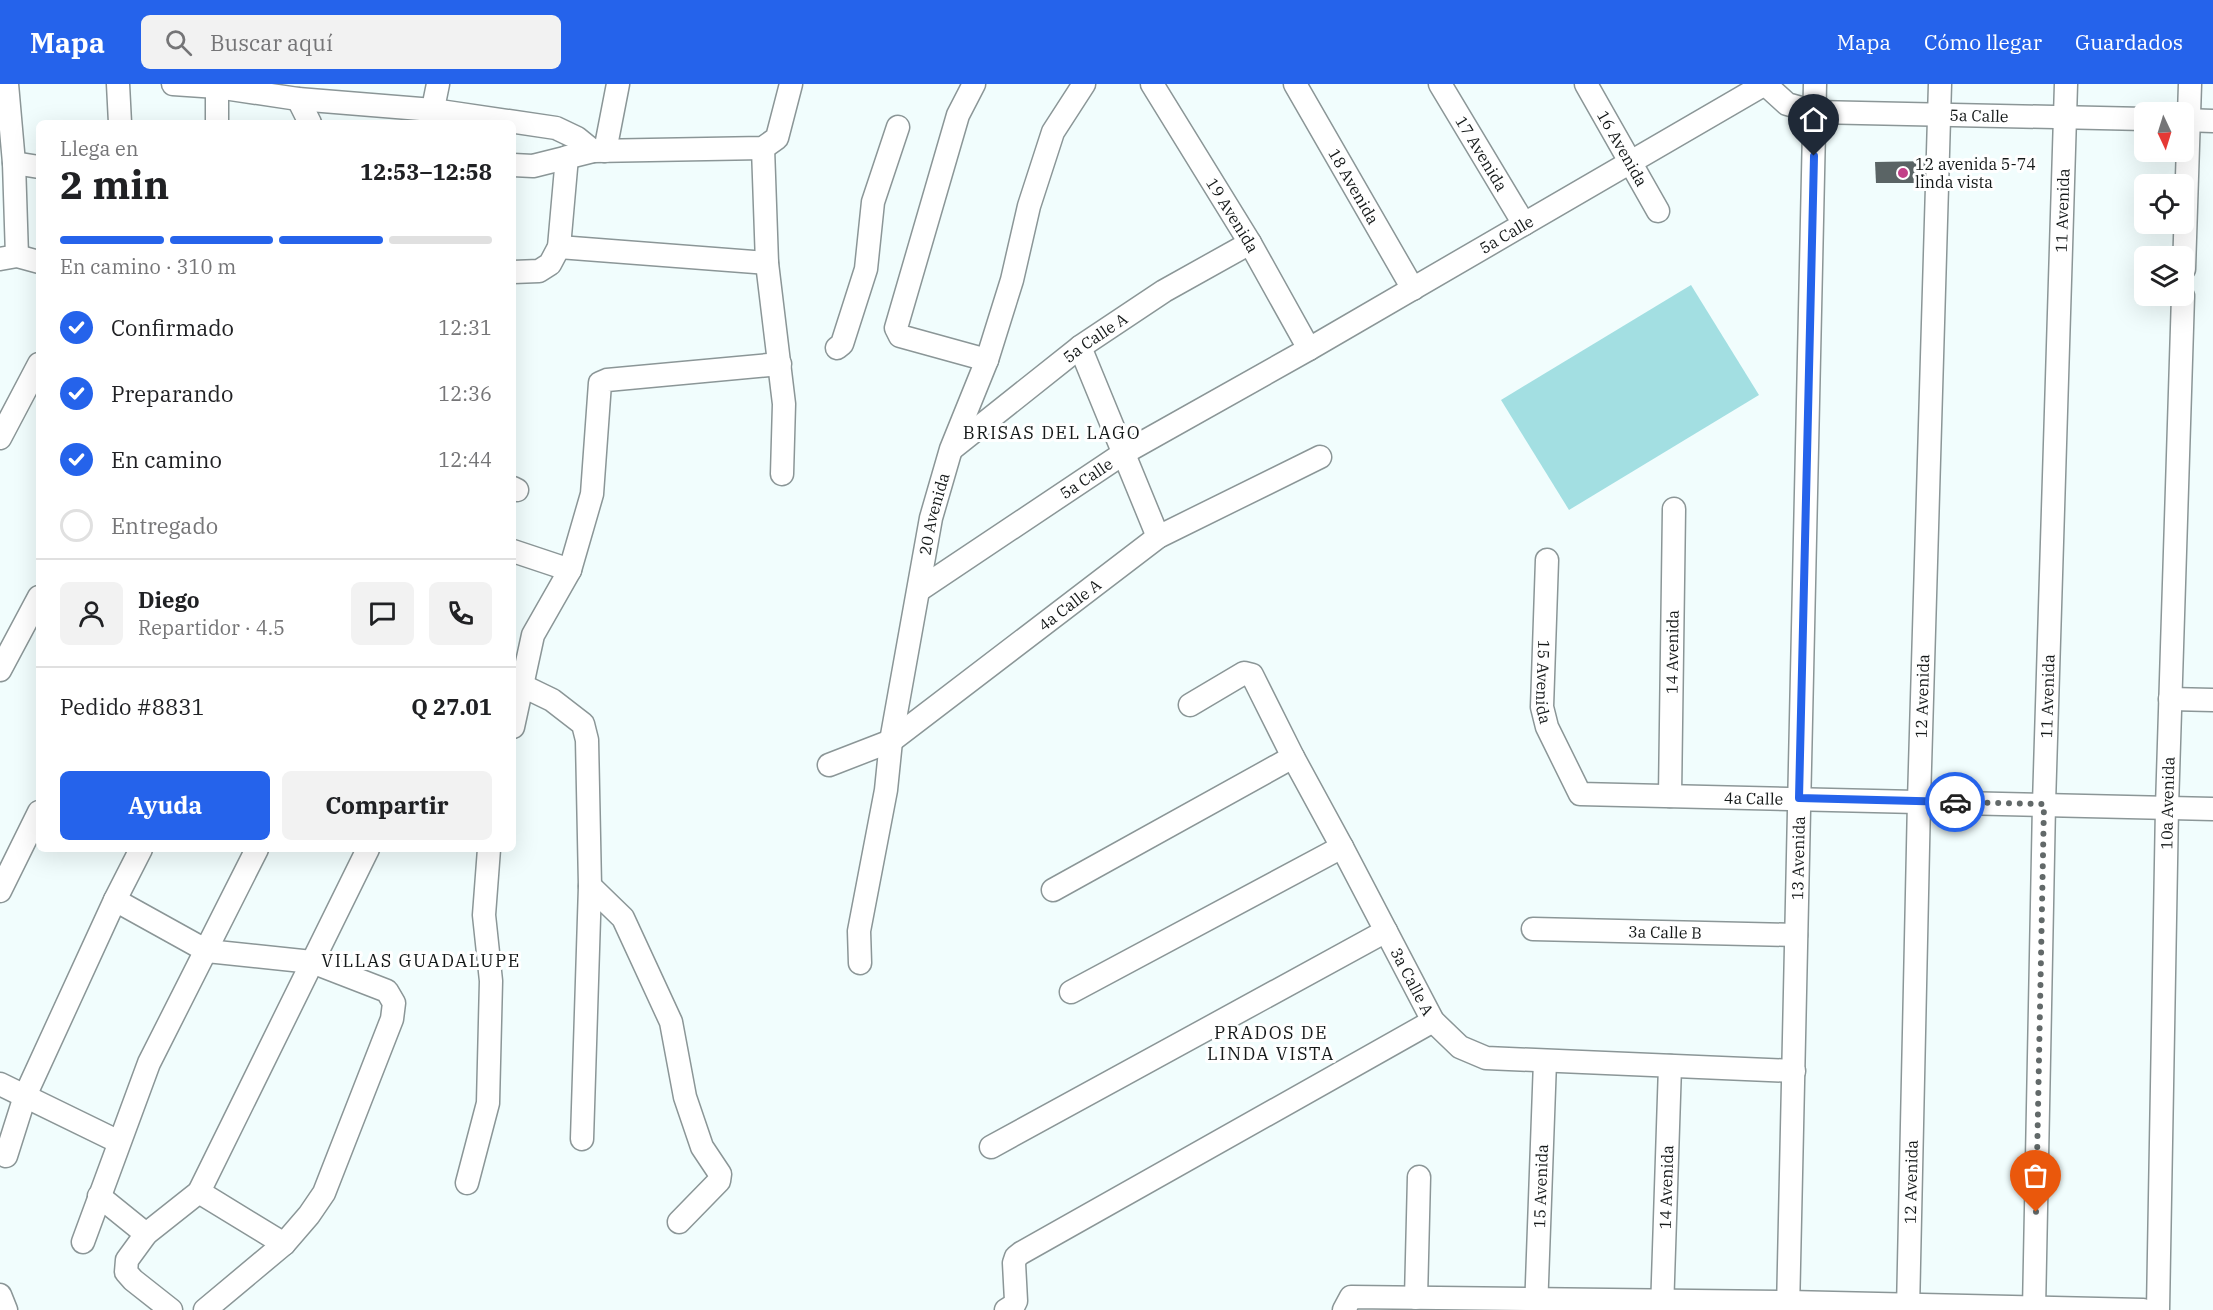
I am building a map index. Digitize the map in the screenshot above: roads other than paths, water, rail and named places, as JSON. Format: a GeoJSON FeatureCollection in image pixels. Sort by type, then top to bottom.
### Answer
{"type":"FeatureCollection","features":[{"type":"Feature","properties":{"kind":"street"},"geometry":{"type":"LineString","coordinates":[[7,84],[14,163],[9,258],[36,262]]}},
{"type":"Feature","properties":{"kind":"street"},"geometry":{"type":"LineString","coordinates":[[118,84],[120,120]]}},
{"type":"Feature","properties":{"kind":"street"},"geometry":{"type":"LineString","coordinates":[[172,84],[287,93],[432,116],[473,120]]}},
{"type":"Feature","properties":{"kind":"street"},"geometry":{"type":"LineString","coordinates":[[432,116],[438,84]]}},
{"type":"Feature","properties":{"kind":"street"},"geometry":{"type":"LineString","coordinates":[[599,151],[618,84]]}},
{"type":"Feature","properties":{"kind":"street"},"geometry":{"type":"LineString","coordinates":[[516,165],[533,166],[599,151],[763,148],[777,138],[791,84]]}},
{"type":"Feature","properties":{"kind":"street"},"geometry":{"type":"LineString","coordinates":[[974,84],[958,115],[896,328],[900,336],[987,360]]}},
{"type":"Feature","properties":{"kind":"street","name":"20 Avenida"},"geometry":{"type":"LineString","coordinates":[[860,963],[859,931],[886,790],[891,741],[931,518],[951,449],[987,360],[1012,280],[1029,206],[1053,132],[1084,84]]}},
{"type":"Feature","properties":{"kind":"street","name":"19 Avenida"},"geometry":{"type":"LineString","coordinates":[[1152,84],[1250,243],[1309,349]]}},
{"type":"Feature","properties":{"kind":"street","name":"18 Avenida"},"geometry":{"type":"LineString","coordinates":[[1295,84],[1413,289]]}},
{"type":"Feature","properties":{"kind":"street","name":"17 Avenida"},"geometry":{"type":"LineString","coordinates":[[1440,84],[1524,224]]}},
{"type":"Feature","properties":{"kind":"street","name":"16 Avenida"},"geometry":{"type":"LineString","coordinates":[[1586,84],[1658,211]]}},
{"type":"Feature","properties":{"kind":"street","name":"5a Calle"},"geometry":{"type":"LineString","coordinates":[[919,590],[1124,453],[1309,349],[1765,84],[1787,104],[1815,112],[2134,119]]}},
{"type":"Feature","properties":{"kind":"street","name":"13 Avenida"},"geometry":{"type":"LineString","coordinates":[[1788,1306],[1815,84]]}},
{"type":"Feature","properties":{"kind":"street","name":"12 Avenida"},"geometry":{"type":"LineString","coordinates":[[1908,1307],[1919,801],[1940,84]]}},
{"type":"Feature","properties":{"kind":"street","name":"11 Avenida"},"geometry":{"type":"LineString","coordinates":[[2034,1309],[2044,804],[2066,84]]}},
{"type":"Feature","properties":{"kind":"street"},"geometry":{"type":"LineString","coordinates":[[2188,102],[2190,84]]}},
{"type":"Feature","properties":{"kind":"street"},"geometry":{"type":"LineString","coordinates":[[217,86],[217,120]]}},
{"type":"Feature","properties":{"kind":"street"},"geometry":{"type":"LineString","coordinates":[[287,93],[308,120]]}},
{"type":"Feature","properties":{"kind":"street"},"geometry":{"type":"LineString","coordinates":[[2194,120],[2213,120]]}},
{"type":"Feature","properties":{"kind":"street"},"geometry":{"type":"LineString","coordinates":[[516,124],[556,128],[599,151]]}},
{"type":"Feature","properties":{"kind":"street"},"geometry":{"type":"LineString","coordinates":[[837,348],[842,344],[866,269],[873,202],[898,127]]}},
{"type":"Feature","properties":{"kind":"street"},"geometry":{"type":"LineString","coordinates":[[763,148],[767,263],[784,404],[782,474]]}},
{"type":"Feature","properties":{"kind":"street"},"geometry":{"type":"LineString","coordinates":[[516,272],[539,271],[550,264],[559,247],[567,157]]}},
{"type":"Feature","properties":{"kind":"street"},"geometry":{"type":"LineString","coordinates":[[2184,246],[2185,162]]}},
{"type":"Feature","properties":{"kind":"street"},"geometry":{"type":"LineString","coordinates":[[14,163],[36,167]]}},
{"type":"Feature","properties":{"kind":"street","name":"5a Calle A"},"geometry":{"type":"LineString","coordinates":[[951,449],[1080,347],[1164,291],[1250,243]]}},
{"type":"Feature","properties":{"kind":"street"},"geometry":{"type":"LineString","coordinates":[[559,247],[767,263]]}},
{"type":"Feature","properties":{"kind":"street","name":"10a Avenida"},"geometry":{"type":"LineString","coordinates":[[2158,1310],[2167,807],[2183,306]]}},
{"type":"Feature","properties":{"kind":"street"},"geometry":{"type":"LineString","coordinates":[[1080,347],[1158,537]]}},
{"type":"Feature","properties":{"kind":"street"},"geometry":{"type":"LineString","coordinates":[[516,715],[523,686],[523,632],[570,570],[592,494],[600,383],[606,380],[780,364]]}},
{"type":"Feature","properties":{"kind":"street"},"geometry":{"type":"LineString","coordinates":[[0,438],[36,370]]}},
{"type":"Feature","properties":{"kind":"street","name":"4a Calle A"},"geometry":{"type":"LineString","coordinates":[[829,765],[891,741],[1158,537],[1320,457]]}},
{"type":"Feature","properties":{"kind":"street","name":"14 Avenida"},"geometry":{"type":"LineString","coordinates":[[1670,796],[1674,509]]}},
{"type":"Feature","properties":{"kind":"street"},"geometry":{"type":"LineString","coordinates":[[516,552],[570,570]]}},
{"type":"Feature","properties":{"kind":"street","name":"15 Avenida"},"geometry":{"type":"LineString","coordinates":[[1547,560],[1542,707],[1547,727],[1580,794]]}},
{"type":"Feature","properties":{"kind":"street"},"geometry":{"type":"LineString","coordinates":[[0,670],[36,603]]}},
{"type":"Feature","properties":{"kind":"street","name":"3a Calle A"},"geometry":{"type":"LineString","coordinates":[[1190,705],[1244,673],[1252,675],[1432,1021],[1460,1047],[1486,1058],[1794,1071]]}},
{"type":"Feature","properties":{"kind":"street"},"geometry":{"type":"LineString","coordinates":[[523,686],[552,700],[583,724],[587,740],[590,886],[582,1139]]}},
{"type":"Feature","properties":{"kind":"street"},"geometry":{"type":"LineString","coordinates":[[2170,699],[2213,700]]}},
{"type":"Feature","properties":{"kind":"street"},"geometry":{"type":"LineString","coordinates":[[1053,890],[1293,757]]}},
{"type":"Feature","properties":{"kind":"street","name":"4a Calle"},"geometry":{"type":"LineString","coordinates":[[1580,794],[2213,809]]}},
{"type":"Feature","properties":{"kind":"street"},"geometry":{"type":"LineString","coordinates":[[0,891],[36,818]]}},
{"type":"Feature","properties":{"kind":"street"},"geometry":{"type":"LineString","coordinates":[[1071,992],[1342,847]]}},
{"type":"Feature","properties":{"kind":"street"},"geometry":{"type":"LineString","coordinates":[[6,1156],[25,1096],[139,852]]}},
{"type":"Feature","properties":{"kind":"street"},"geometry":{"type":"LineString","coordinates":[[83,1242],[148,1063],[256,852]]}},
{"type":"Feature","properties":{"kind":"street"},"geometry":{"type":"LineString","coordinates":[[167,1309],[126,1272],[127,1260],[146,1234],[199,1192],[367,852]]}},
{"type":"Feature","properties":{"kind":"street"},"geometry":{"type":"LineString","coordinates":[[467,1183],[488,1103],[491,981],[484,915],[489,852]]}},
{"type":"Feature","properties":{"kind":"street"},"geometry":{"type":"LineString","coordinates":[[590,886],[623,918],[671,1022],[685,1097],[702,1147],[720,1174],[719,1181],[679,1222]]}},
{"type":"Feature","properties":{"kind":"street"},"geometry":{"type":"LineString","coordinates":[[115,900],[207,951],[312,962],[387,991],[394,1003],[392,1019],[324,1193],[284,1244],[205,1310]]}},
{"type":"Feature","properties":{"kind":"street","name":"3a Calle B"},"geometry":{"type":"LineString","coordinates":[[1533,929],[1796,935]]}},
{"type":"Feature","properties":{"kind":"street"},"geometry":{"type":"LineString","coordinates":[[991,1148],[1386,931]]}},
{"type":"Feature","properties":{"kind":"street"},"geometry":{"type":"LineString","coordinates":[[1006,1310],[1016,1301],[1014,1263],[1016,1257],[1432,1021]]}},
{"type":"Feature","properties":{"kind":"street","name":"15 Avenida"},"geometry":{"type":"LineString","coordinates":[[1536,1305],[1545,1061]]}},
{"type":"Feature","properties":{"kind":"street","name":"14 Avenida"},"geometry":{"type":"LineString","coordinates":[[1662,1306],[1670,1066]]}},
{"type":"Feature","properties":{"kind":"street"},"geometry":{"type":"LineString","coordinates":[[0,1084],[118,1142]]}},
{"type":"Feature","properties":{"kind":"street"},"geometry":{"type":"LineString","coordinates":[[1416,1298],[1419,1177]]}},
{"type":"Feature","properties":{"kind":"street"},"geometry":{"type":"LineString","coordinates":[[199,1192],[284,1244]]}},
{"type":"Feature","properties":{"kind":"street"},"geometry":{"type":"LineString","coordinates":[[99,1196],[146,1234]]}},
{"type":"Feature","properties":{"kind":"street"},"geometry":{"type":"LineString","coordinates":[[0,1295],[6,1310]]}},
{"type":"Feature","properties":{"kind":"street"},"geometry":{"type":"LineString","coordinates":[[1347,1303],[1416,1298],[1536,1305],[2143,1310]]}},
{"type":"Feature","properties":{"kind":"place","name":"12 avenida 5-74 linda vista"},"geometry":{"type":"Point","coordinates":[1903,173]}},
{"type":"Feature","properties":{"kind":"district","name":"BRISAS DEL LAGO"},"geometry":{"type":"Point","coordinates":[1052,432]}},
{"type":"Feature","properties":{"kind":"district","name":"VILLAS GUADALUPE"},"geometry":{"type":"Point","coordinates":[421,960]}},
{"type":"Feature","properties":{"kind":"district","name":"PRADOS DE LINDA VISTA"},"geometry":{"type":"Point","coordinates":[1271,1042]}}]}
